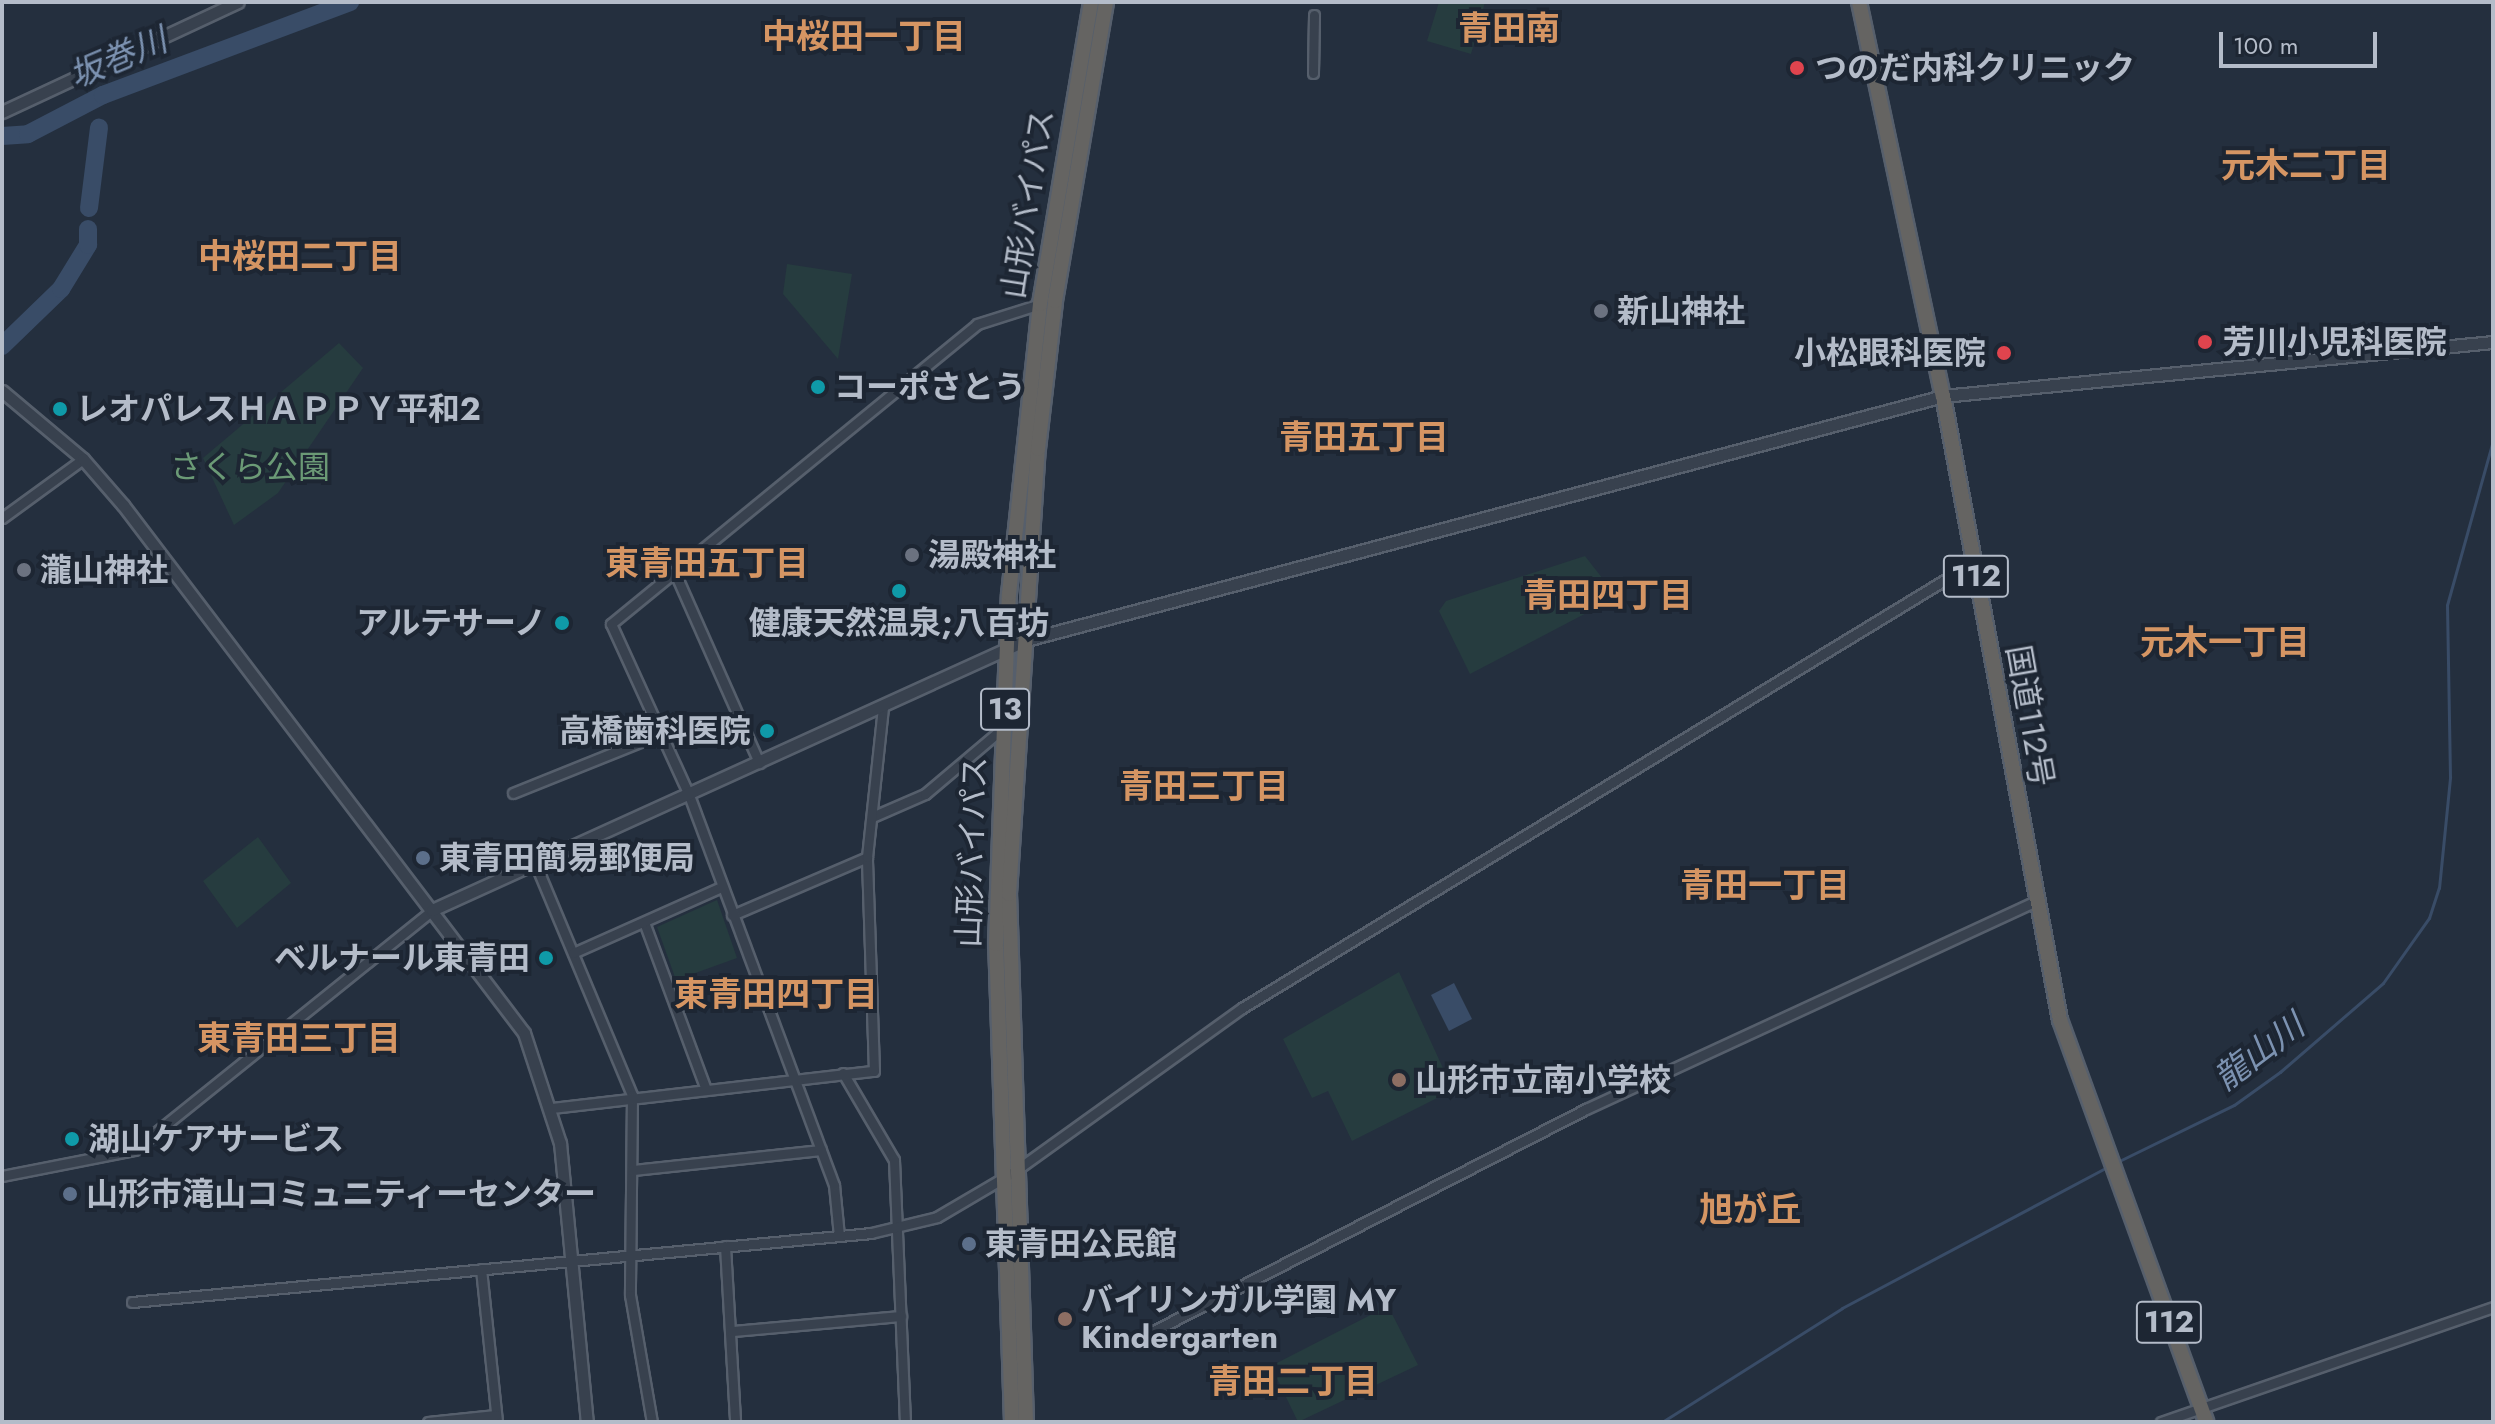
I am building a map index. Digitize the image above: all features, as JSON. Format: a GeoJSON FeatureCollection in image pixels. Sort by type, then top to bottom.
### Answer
{"type":"FeatureCollection","features":[{"type":"Feature","properties":{"kind":"highway","name":"山形バイパス"},"geometry":{"type":"LineString","coordinates":[[1012,1422],[1001,1179],[996,944],[1006,655],[1040,304],[1091,2]]}},
{"type":"Feature","properties":{"kind":"highway","name":"山形バイパス"},"geometry":{"type":"LineString","coordinates":[[1026,1422],[1015,1171],[1009,894],[1026,640],[1055,301],[1106,2]]}},
{"type":"Feature","properties":{"kind":"highway","name":"国道112号"},"geometry":{"type":"LineString","coordinates":[[1859,2],[1943,396],[2035,902],[2060,1020],[2203,1415]]}},
{"type":"Feature","properties":{"kind":"street"},"geometry":{"type":"LineString","coordinates":[[3,112],[238,2]]}},
{"type":"Feature","properties":{"kind":"street"},"geometry":{"type":"LineString","coordinates":[[1313,73],[1314,15]]}},
{"type":"Feature","properties":{"kind":"street"},"geometry":{"type":"LineString","coordinates":[[839,1236],[821,1150],[789,1079],[689,795],[611,624],[977,324],[1040,304]]}},
{"type":"Feature","properties":{"kind":"street"},"geometry":{"type":"LineString","coordinates":[[2,1176],[134,1150],[432,910],[1006,655],[1026,640],[1943,396],[2493,342]]}},
{"type":"Feature","properties":{"kind":"street"},"geometry":{"type":"LineString","coordinates":[[2,391],[83,459],[524,1033],[552,1108],[572,1260],[587,1422]]}},
{"type":"Feature","properties":{"kind":"street"},"geometry":{"type":"LineString","coordinates":[[2,518],[83,459]]}},
{"type":"Feature","properties":{"kind":"street"},"geometry":{"type":"LineString","coordinates":[[132,1302],[839,1236],[897,1229],[967,1204],[1242,1008],[1974,562]]}},
{"type":"Feature","properties":{"kind":"street"},"geometry":{"type":"LineString","coordinates":[[675,573],[759,763]]}},
{"type":"Feature","properties":{"kind":"street"},"geometry":{"type":"LineString","coordinates":[[552,1108],[632,1095],[874,1071],[867,857],[883,708]]}},
{"type":"Feature","properties":{"kind":"street"},"geometry":{"type":"LineString","coordinates":[[872,817],[925,794],[1004,727]]}},
{"type":"Feature","properties":{"kind":"street"},"geometry":{"type":"LineString","coordinates":[[513,793],[662,733]]}},
{"type":"Feature","properties":{"kind":"street"},"geometry":{"type":"LineString","coordinates":[[732,915],[867,857]]}},
{"type":"Feature","properties":{"kind":"street"},"geometry":{"type":"LineString","coordinates":[[535,863],[632,1095],[633,1335],[652,1422]]}},
{"type":"Feature","properties":{"kind":"street"},"geometry":{"type":"LineString","coordinates":[[573,953],[721,887]]}},
{"type":"Feature","properties":{"kind":"street"},"geometry":{"type":"LineString","coordinates":[[1138,1339],[1586,1109],[2035,902]]}},
{"type":"Feature","properties":{"kind":"street"},"geometry":{"type":"LineString","coordinates":[[644,922],[705,1087]]}},
{"type":"Feature","properties":{"kind":"street"},"geometry":{"type":"LineString","coordinates":[[843,1073],[894,1160],[905,1422]]}},
{"type":"Feature","properties":{"kind":"street"},"geometry":{"type":"LineString","coordinates":[[633,1170],[821,1150]]}},
{"type":"Feature","properties":{"kind":"street"},"geometry":{"type":"LineString","coordinates":[[725,1246],[735,1422]]}},
{"type":"Feature","properties":{"kind":"street"},"geometry":{"type":"LineString","coordinates":[[428,1422],[497,1418],[481,1269]]}},
{"type":"Feature","properties":{"kind":"street"},"geometry":{"type":"LineString","coordinates":[[2161,1422],[2203,1415],[2493,1307]]}},
{"type":"Feature","properties":{"kind":"street"},"geometry":{"type":"LineString","coordinates":[[732,1331],[901,1316]]}},
{"type":"Feature","properties":{"kind":"green space"},"geometry":{"type":"Polygon","coordinates":[[[1439,2],[1485,2],[1471,54],[1427,41],[1439,2]]]}},
{"type":"Feature","properties":{"kind":"green space"},"geometry":{"type":"Polygon","coordinates":[[[787,264],[852,274],[838,359],[783,294],[787,264]]]}},
{"type":"Feature","properties":{"kind":"green space","name":"さくら公園"},"geometry":{"type":"Polygon","coordinates":[[[339,343],[363,368],[278,493],[234,525],[203,458],[339,343]]]}},
{"type":"Feature","properties":{"kind":"green space"},"geometry":{"type":"Polygon","coordinates":[[[1585,556],[1617,597],[1470,674],[1439,611],[1446,601],[1585,556]]]}},
{"type":"Feature","properties":{"kind":"green space"},"geometry":{"type":"Polygon","coordinates":[[[258,837],[291,883],[237,928],[203,881],[258,837]]]}},
{"type":"Feature","properties":{"kind":"green space"},"geometry":{"type":"Polygon","coordinates":[[[717,900],[737,958],[676,980],[657,927],[717,900]]]}},
{"type":"Feature","properties":{"kind":"green space"},"geometry":{"type":"Polygon","coordinates":[[[1399,972],[1453,1090],[1352,1141],[1328,1091],[1312,1098],[1283,1039],[1399,972]]]}},
{"type":"Feature","properties":{"kind":"green space"},"geometry":{"type":"Polygon","coordinates":[[[1388,1306],[1418,1365],[1298,1422],[1271,1366],[1388,1306]]]}},
{"type":"Feature","properties":{"kind":"water"},"geometry":{"type":"Polygon","coordinates":[[[1454,983],[1472,1019],[1449,1031],[1431,995],[1454,983]]]}},
{"type":"Feature","properties":{"kind":"waterway","name":"坂巻川"},"geometry":{"type":"LineString","coordinates":[[2,136],[28,134],[103,95],[350,2]]}},
{"type":"Feature","properties":{"kind":"waterway"},"geometry":{"type":"LineString","coordinates":[[89,208],[99,128]]}},
{"type":"Feature","properties":{"kind":"waterway"},"geometry":{"type":"LineString","coordinates":[[2,346],[61,289],[88,245],[88,229]]}},
{"type":"Feature","properties":{"kind":"waterway","name":"龍山川"},"geometry":{"type":"LineString","coordinates":[[2115,1163],[2234,1105],[2280,1072],[2383,983],[2429,918],[2439,888],[2450,777],[2447,605],[2493,440]]}},
{"type":"Feature","properties":{"kind":"waterway","name":"龍山川"},"geometry":{"type":"LineString","coordinates":[[1662,1422],[1842,1308],[2109,1166]]}},
{"type":"Feature","properties":{"kind":"place","name":"つのだ内科クリニック"},"geometry":{"type":"Point","coordinates":[1797,68]}},
{"type":"Feature","properties":{"kind":"place","name":"新山神社"},"geometry":{"type":"Point","coordinates":[1601,311]}},
{"type":"Feature","properties":{"kind":"place","name":"芳川小児科医院"},"geometry":{"type":"Point","coordinates":[2205,342]}},
{"type":"Feature","properties":{"kind":"place","name":"小松眼科医院"},"geometry":{"type":"Point","coordinates":[2004,353]}},
{"type":"Feature","properties":{"kind":"place","name":"コーポさとう"},"geometry":{"type":"Point","coordinates":[818,387]}},
{"type":"Feature","properties":{"kind":"place","name":"レオパレスＨＡＰＰＹ平和２"},"geometry":{"type":"Point","coordinates":[60,409]}},
{"type":"Feature","properties":{"kind":"place","name":"湯殿神社"},"geometry":{"type":"Point","coordinates":[912,555]}},
{"type":"Feature","properties":{"kind":"place","name":"瀧山神社"},"geometry":{"type":"Point","coordinates":[24,570]}},
{"type":"Feature","properties":{"kind":"place","name":"健康天然温泉;八百坊"},"geometry":{"type":"Point","coordinates":[899,591]}},
{"type":"Feature","properties":{"kind":"place","name":"アルテサーノ"},"geometry":{"type":"Point","coordinates":[562,623]}},
{"type":"Feature","properties":{"kind":"place","name":"高橋歯科医院"},"geometry":{"type":"Point","coordinates":[767,731]}},
{"type":"Feature","properties":{"kind":"place","name":"東青田簡易郵便局"},"geometry":{"type":"Point","coordinates":[423,858]}},
{"type":"Feature","properties":{"kind":"place","name":"ベルナール東青田"},"geometry":{"type":"Point","coordinates":[546,958]}},
{"type":"Feature","properties":{"kind":"place","name":"山形市立南小学校"},"geometry":{"type":"Point","coordinates":[1399,1080]}},
{"type":"Feature","properties":{"kind":"place","name":"湖山ケアサービス"},"geometry":{"type":"Point","coordinates":[72,1139]}},
{"type":"Feature","properties":{"kind":"place","name":"山形市滝山コミュニティーセンター"},"geometry":{"type":"Point","coordinates":[70,1194]}},
{"type":"Feature","properties":{"kind":"place","name":"東青田公民館"},"geometry":{"type":"Point","coordinates":[969,1244]}},
{"type":"Feature","properties":{"kind":"place","name":"バイリンガル学園 MY Kindergarten"},"geometry":{"type":"Point","coordinates":[1065,1319]}},
{"type":"Feature","properties":{"kind":"district","name":"青田南"},"geometry":{"type":"Point","coordinates":[1509,29]}},
{"type":"Feature","properties":{"kind":"district","name":"中桜田一丁目"},"geometry":{"type":"Point","coordinates":[864,37]}},
{"type":"Feature","properties":{"kind":"district","name":"元木二丁目"},"geometry":{"type":"Point","coordinates":[2306,166]}},
{"type":"Feature","properties":{"kind":"district","name":"中桜田二丁目"},"geometry":{"type":"Point","coordinates":[300,257]}},
{"type":"Feature","properties":{"kind":"district","name":"青田五丁目"},"geometry":{"type":"Point","coordinates":[1364,438]}},
{"type":"Feature","properties":{"kind":"district","name":"東青田五丁目"},"geometry":{"type":"Point","coordinates":[707,564]}},
{"type":"Feature","properties":{"kind":"district","name":"青田四丁目"},"geometry":{"type":"Point","coordinates":[1608,596]}},
{"type":"Feature","properties":{"kind":"district","name":"元木一丁目"},"geometry":{"type":"Point","coordinates":[2225,643]}},
{"type":"Feature","properties":{"kind":"district","name":"青田三丁目"},"geometry":{"type":"Point","coordinates":[1204,787]}},
{"type":"Feature","properties":{"kind":"district","name":"青田一丁目"},"geometry":{"type":"Point","coordinates":[1765,886]}},
{"type":"Feature","properties":{"kind":"district","name":"東青田四丁目"},"geometry":{"type":"Point","coordinates":[776,995]}},
{"type":"Feature","properties":{"kind":"district","name":"東青田三丁目"},"geometry":{"type":"Point","coordinates":[299,1039]}},
{"type":"Feature","properties":{"kind":"district","name":"旭が丘"},"geometry":{"type":"Point","coordinates":[1750,1210]}},
{"type":"Feature","properties":{"kind":"district","name":"青田二丁目"},"geometry":{"type":"Point","coordinates":[1293,1382]}}]}
